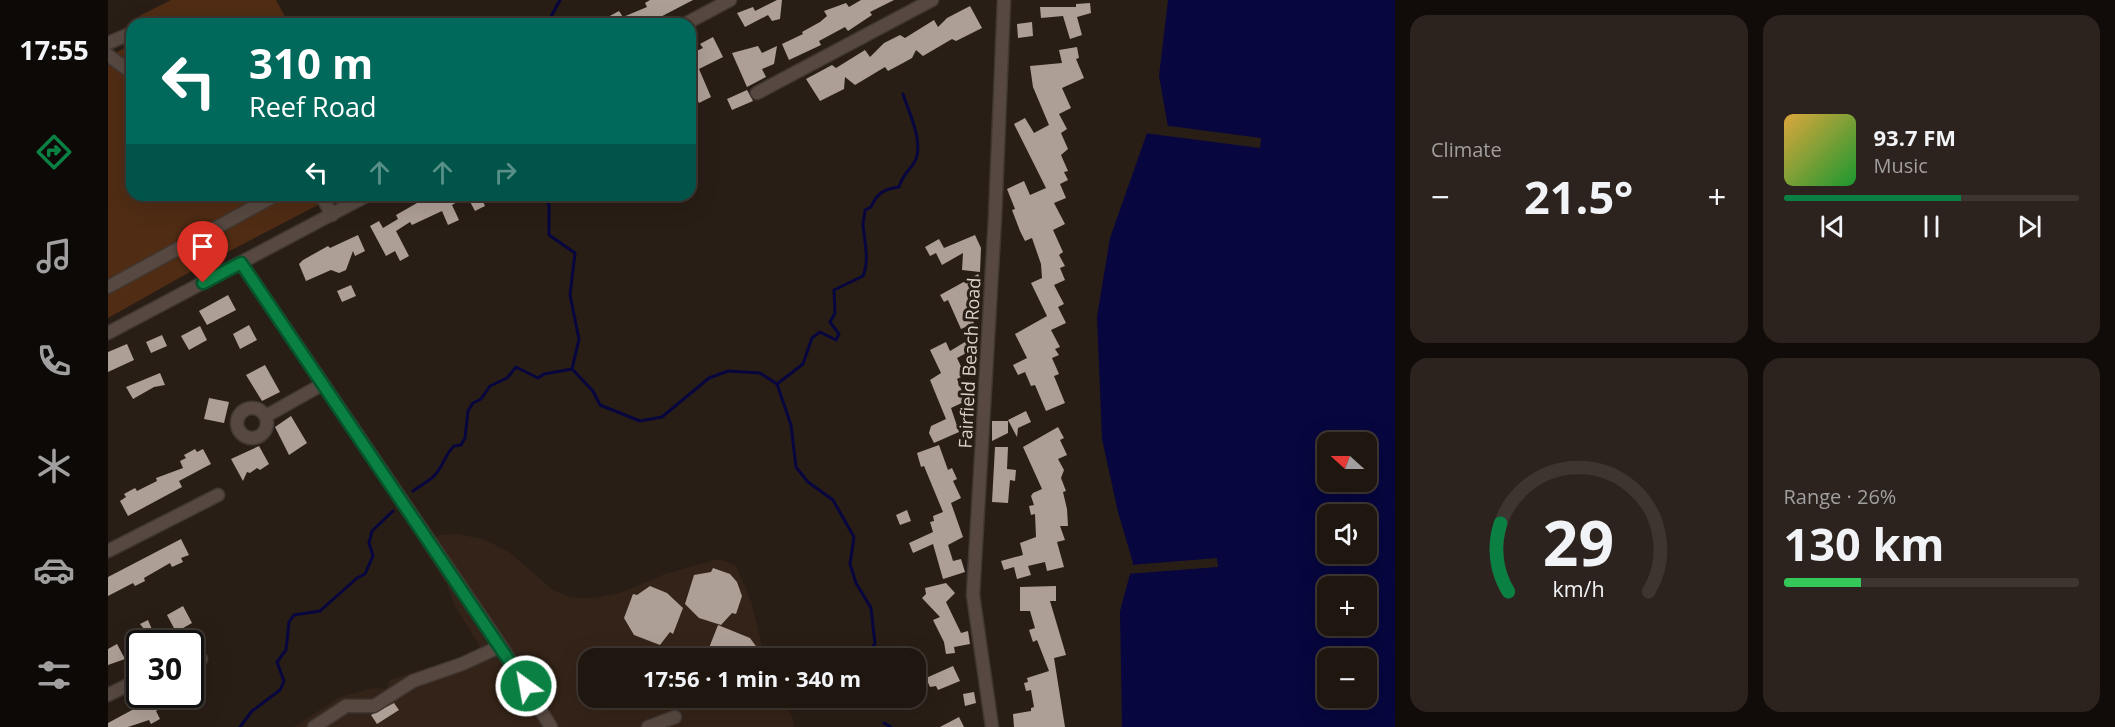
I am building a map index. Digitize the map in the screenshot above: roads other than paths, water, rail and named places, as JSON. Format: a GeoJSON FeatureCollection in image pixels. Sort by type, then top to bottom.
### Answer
{"type":"FeatureCollection","features":[{"type":"Feature","properties":{"kind":"street"},"geometry":{"type":"LineString","coordinates":[[696,18],[730,0]]}},
{"type":"Feature","properties":{"kind":"street"},"geometry":{"type":"LineString","coordinates":[[758,93],[932,0]]}},
{"type":"Feature","properties":{"kind":"street","name":"Fairfield Beach Road"},"geometry":{"type":"LineString","coordinates":[[992,727],[973,595],[995,229],[1004,0]]}},
{"type":"Feature","properties":{"kind":"street"},"geometry":{"type":"LineString","coordinates":[[108,43],[126,36]]}},
{"type":"Feature","properties":{"kind":"street"},"geometry":{"type":"LineString","coordinates":[[108,55],[126,68]]}},
{"type":"Feature","properties":{"kind":"street"},"geometry":{"type":"LineString","coordinates":[[108,287],[265,201]]}},
{"type":"Feature","properties":{"kind":"street"},"geometry":{"type":"LineString","coordinates":[[324,201],[332,215]]}},
{"type":"Feature","properties":{"kind":"street"},"geometry":{"type":"LineString","coordinates":[[108,333],[357,201]]}},
{"type":"Feature","properties":{"kind":"street"},"geometry":{"type":"LineString","coordinates":[[241,263],[501,646],[551,727]]}},
{"type":"Feature","properties":{"kind":"street"},"geometry":{"type":"LineString","coordinates":[[266,416],[323,384]]}},
{"type":"Feature","properties":{"kind":"street"},"geometry":{"type":"LineString","coordinates":[[249,448],[241,432],[238,419],[245,410],[254,408],[266,416]]}},
{"type":"Feature","properties":{"kind":"street"},"geometry":{"type":"LineString","coordinates":[[241,432],[253,437],[262,434],[267,426],[266,416]]}},
{"type":"Feature","properties":{"kind":"street"},"geometry":{"type":"LineString","coordinates":[[108,551],[218,495]]}},
{"type":"Feature","properties":{"kind":"street"},"geometry":{"type":"LineString","coordinates":[[314,727],[346,706],[374,706],[413,681],[484,655],[501,646]]}},
{"type":"Feature","properties":{"kind":"street"},"geometry":{"type":"LineString","coordinates":[[108,695],[126,686]]}},
{"type":"Feature","properties":{"kind":"street"},"geometry":{"type":"LineString","coordinates":[[648,727],[675,717]]}},
{"type":"Feature","properties":{"kind":"waterway"},"geometry":{"type":"LineString","coordinates":[[550,18],[560,0]]}},
{"type":"Feature","properties":{"kind":"waterway"},"geometry":{"type":"LineString","coordinates":[[777,384],[803,364],[812,338],[820,332],[836,340],[839,334],[830,322],[835,313],[834,290],[863,276],[865,270],[863,224],[865,210],[871,207],[882,192],[899,187],[916,159],[917,135],[903,94]]}},
{"type":"Feature","properties":{"kind":"waterway"},"geometry":{"type":"LineString","coordinates":[[547,201],[549,235],[575,253],[570,295],[579,339],[572,369],[593,391],[600,405],[640,421],[662,417],[709,378],[728,371],[760,373],[777,384],[791,425],[796,467],[808,482],[833,500],[854,537],[850,564],[856,583],[871,608],[875,644],[871,648]]}},
{"type":"Feature","properties":{"kind":"waterway"},"geometry":{"type":"LineString","coordinates":[[413,491],[434,476],[454,446],[461,445],[465,438],[468,411],[473,403],[481,399],[490,386],[507,378],[516,367],[538,378],[544,374],[572,369]]}},
{"type":"Feature","properties":{"kind":"waterway"},"geometry":{"type":"LineString","coordinates":[[240,727],[252,711],[280,690],[284,681],[277,662],[286,650],[289,622],[294,615],[320,611],[357,578],[365,574],[373,556],[369,543],[372,531],[393,511]]}},
{"type":"Feature","properties":{"kind":"waterway"},"geometry":{"type":"LineString","coordinates":[[884,723],[891,727]]}}]}
